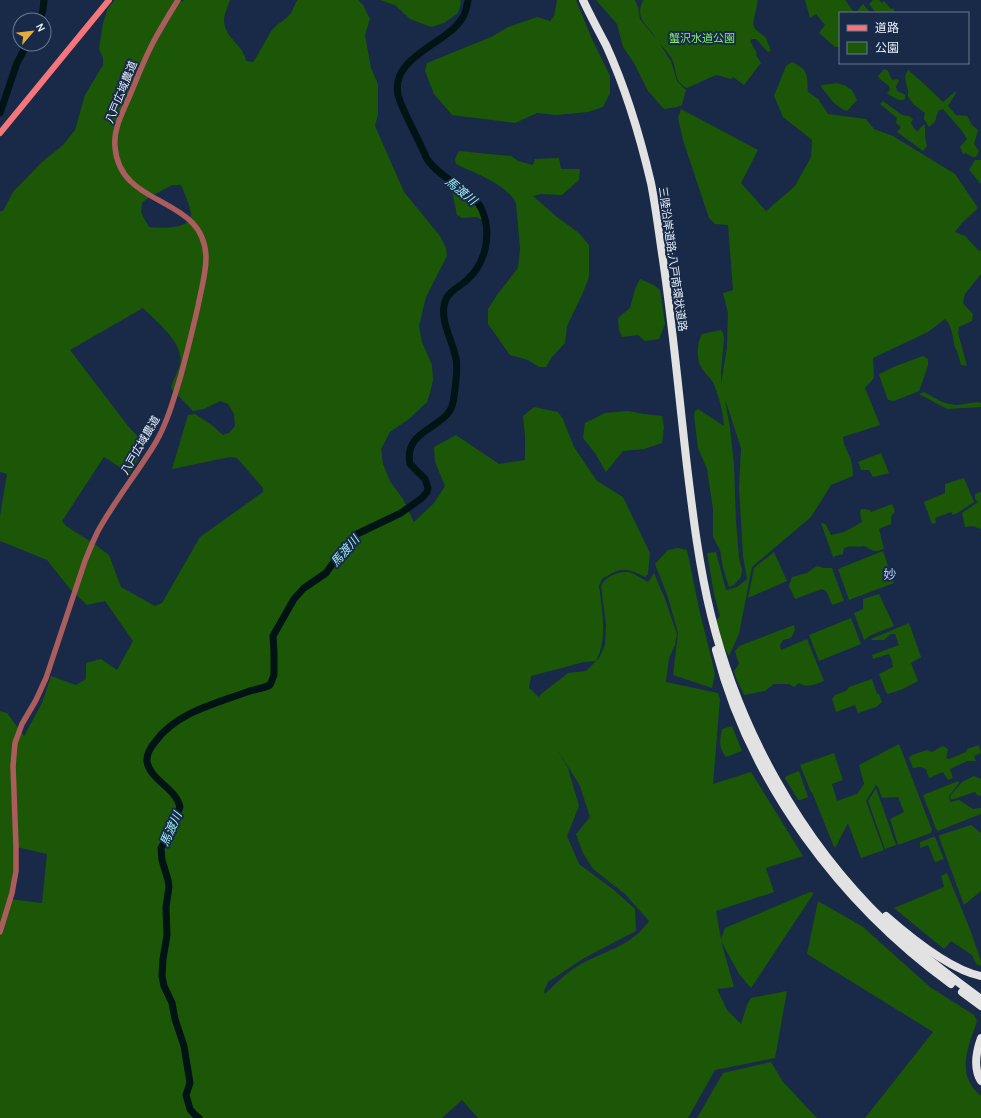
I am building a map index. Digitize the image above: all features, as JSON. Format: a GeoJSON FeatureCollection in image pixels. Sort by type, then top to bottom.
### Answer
{"type":"FeatureCollection","features":[{"type":"Feature","properties":{"kind":"highway","name":"三陸沿岸道路;八戸南環状道路"},"geometry":{"type":"LineString","coordinates":[[583,0],[606,46],[624,91],[640,141],[652,186],[670,309],[700,580],[718,661],[733,704],[766,776],[811,846],[839,882],[897,941],[981,1006]]}},
{"type":"Feature","properties":{"kind":"highway","name":"三陸沿岸道路;八戸南環状道路"},"geometry":{"type":"LineString","coordinates":[[695,532],[711,615],[725,665],[756,740],[780,787],[810,834],[838,870],[870,907],[910,945],[950,977],[981,999]]}},
{"type":"Feature","properties":{"kind":"highway"},"geometry":{"type":"LineString","coordinates":[[838,870],[890,919],[924,946],[960,969],[981,976]]}},
{"type":"Feature","properties":{"kind":"highway"},"geometry":{"type":"LineString","coordinates":[[942,977],[981,1010]]}},
{"type":"Feature","properties":{"kind":"highway"},"geometry":{"type":"LineString","coordinates":[[981,1038],[976,1052],[976,1069],[981,1081]]}},
{"type":"Feature","properties":{"kind":"highway"},"geometry":{"type":"LineString","coordinates":[[981,1051],[979,1062],[981,1072]]}},
{"type":"Feature","properties":{"kind":"main road"},"geometry":{"type":"LineString","coordinates":[[0,133],[108,0]]}},
{"type":"Feature","properties":{"kind":"street","name":"八戸広域農道"},"geometry":{"type":"LineString","coordinates":[[0,932],[12,893],[16,871],[13,766],[15,744],[18,734],[46,678],[94,538],[156,441],[168,415],[188,348],[203,282],[206,257],[204,244],[199,232],[192,222],[184,215],[144,192],[128,180],[119,164],[114,147],[116,132],[124,108],[154,40],[178,0]]}},
{"type":"Feature","properties":{"kind":"green space"},"geometry":{"type":"Polygon","coordinates":[[[115,0],[177,0],[182,2],[184,0],[230,0],[225,13],[225,27],[245,55],[246,61],[253,62],[272,30],[291,13],[298,0],[358,0],[363,5],[370,19],[365,35],[371,68],[378,84],[378,114],[375,126],[404,192],[440,236],[446,248],[447,256],[426,297],[419,326],[422,342],[432,365],[433,380],[430,393],[427,402],[409,419],[390,432],[381,449],[383,464],[390,481],[403,499],[414,522],[434,503],[445,486],[435,462],[434,447],[456,435],[499,464],[525,460],[523,416],[534,407],[558,412],[563,419],[574,447],[597,481],[623,497],[650,553],[648,574],[645,577],[632,571],[619,570],[602,579],[599,586],[603,615],[603,634],[600,652],[596,661],[605,645],[606,625],[601,586],[605,580],[620,572],[628,572],[648,582],[654,573],[677,634],[675,645],[669,658],[666,682],[718,693],[720,699],[713,784],[751,772],[803,856],[766,868],[774,892],[716,911],[721,939],[725,928],[810,892],[814,893],[751,988],[739,974],[721,941],[734,987],[717,989],[727,1010],[741,1024],[747,1005],[751,998],[787,991],[775,1058],[715,1070],[688,1118],[478,1118],[462,1100],[442,1118],[0,1118],[0,711],[7,713],[24,736],[42,703],[51,676],[76,685],[86,679],[86,663],[101,659],[117,670],[133,641],[105,601],[87,605],[70,589],[47,560],[0,541],[0,516],[7,474],[0,472],[0,211],[3,211],[13,192],[42,162],[63,145],[75,130],[85,95],[103,65],[103,58],[99,49],[103,23],[108,8],[115,0]],[[172,185],[148,198],[142,203],[141,213],[149,227],[160,228],[180,226],[189,220],[191,215],[190,208],[181,185],[172,185]],[[143,308],[70,350],[128,426],[143,442],[145,448],[130,472],[124,470],[104,457],[62,521],[66,526],[109,555],[121,587],[155,606],[162,603],[200,537],[263,492],[263,488],[237,458],[230,457],[172,469],[188,415],[195,414],[223,435],[229,433],[235,426],[234,414],[228,404],[220,401],[204,409],[193,411],[171,388],[180,364],[178,349],[168,333],[143,308]],[[596,661],[584,662],[531,676],[529,688],[539,697],[568,673],[586,671],[596,661]],[[557,749],[568,768],[579,806],[567,836],[579,864],[614,890],[635,909],[636,931],[584,958],[548,982],[544,991],[545,994],[576,967],[624,943],[641,930],[649,921],[625,894],[593,869],[583,853],[576,834],[590,817],[580,786],[557,749]],[[17,847],[9,899],[42,903],[47,854],[17,847]]]}},
{"type":"Feature","properties":{"kind":"green space"},"geometry":{"type":"Polygon","coordinates":[[[380,0],[460,0],[461,3],[458,13],[444,23],[431,27],[410,19],[395,5],[380,0]]]}},
{"type":"Feature","properties":{"kind":"green space"},"geometry":{"type":"Polygon","coordinates":[[[557,0],[576,0],[592,39],[610,76],[610,93],[603,107],[588,112],[556,115],[537,113],[515,123],[452,115],[434,94],[425,71],[427,63],[491,37],[508,27],[537,17],[550,21],[554,16],[557,0]]]}},
{"type":"Feature","properties":{"kind":"green space","name":"蟹沢水道公園"},"geometry":{"type":"Polygon","coordinates":[[[596,0],[635,0],[640,19],[656,39],[641,17],[640,12],[643,0],[758,0],[753,24],[755,29],[766,38],[771,51],[768,52],[756,39],[752,39],[750,41],[761,63],[744,85],[733,77],[731,79],[716,75],[687,88],[676,76],[672,59],[660,44],[671,61],[677,81],[686,90],[682,105],[664,109],[648,91],[634,63],[623,47],[617,24],[596,0]]]}},
{"type":"Feature","properties":{"kind":"green space"},"geometry":{"type":"Polygon","coordinates":[[[805,0],[845,0],[853,11],[857,11],[863,4],[870,12],[839,12],[839,47],[835,47],[819,33],[825,25],[816,14],[810,18],[805,0]]]}},
{"type":"Feature","properties":{"kind":"green space"},"geometry":{"type":"Polygon","coordinates":[[[873,0],[879,0],[882,3],[884,1],[891,9],[893,8],[895,12],[875,12],[869,4],[873,0]]]}},
{"type":"Feature","properties":{"kind":"green space"},"geometry":{"type":"Polygon","coordinates":[[[792,62],[802,68],[807,77],[808,92],[818,99],[828,114],[866,119],[874,129],[893,136],[955,174],[978,208],[955,232],[965,236],[979,251],[981,250],[981,274],[965,294],[963,303],[973,314],[972,321],[959,327],[958,333],[967,366],[961,365],[957,350],[955,348],[951,328],[945,319],[928,332],[873,358],[874,378],[865,388],[880,425],[843,437],[844,444],[851,461],[853,476],[831,485],[811,517],[752,567],[739,634],[729,656],[723,645],[716,620],[720,616],[714,594],[707,553],[716,552],[726,590],[737,587],[747,579],[743,556],[739,488],[741,448],[725,399],[734,465],[736,521],[739,558],[742,570],[741,577],[734,585],[729,587],[723,568],[720,550],[713,537],[713,509],[707,469],[698,448],[694,415],[695,411],[698,409],[724,426],[722,410],[716,389],[713,382],[699,363],[698,350],[702,334],[721,330],[724,338],[721,384],[727,347],[728,313],[723,293],[733,290],[728,225],[715,224],[709,218],[683,140],[678,118],[681,109],[758,150],[741,183],[766,211],[795,186],[811,157],[812,140],[783,117],[774,96],[786,66],[792,62]]]}},
{"type":"Feature","properties":{"kind":"green space"},"geometry":{"type":"Polygon","coordinates":[[[884,69],[888,71],[892,80],[897,79],[899,81],[896,86],[897,90],[905,95],[905,99],[898,100],[887,93],[890,90],[889,86],[878,76],[884,69]]]}},
{"type":"Feature","properties":{"kind":"green space"},"geometry":{"type":"Polygon","coordinates":[[[908,70],[943,102],[956,91],[948,106],[956,115],[967,116],[972,125],[978,130],[974,144],[979,151],[976,157],[972,157],[966,153],[963,154],[960,147],[967,139],[943,109],[938,111],[935,122],[929,127],[924,119],[925,113],[913,104],[908,96],[905,77],[908,70]]]}},
{"type":"Feature","properties":{"kind":"green space"},"geometry":{"type":"Polygon","coordinates":[[[837,83],[852,90],[857,100],[847,111],[839,107],[821,87],[822,85],[837,83]]]}},
{"type":"Feature","properties":{"kind":"green space"},"geometry":{"type":"Polygon","coordinates":[[[883,101],[902,115],[909,116],[913,119],[911,123],[915,130],[918,131],[925,125],[927,146],[923,151],[897,132],[901,127],[896,123],[897,118],[880,104],[883,101]]]}},
{"type":"Feature","properties":{"kind":"green space"},"geometry":{"type":"Polygon","coordinates":[[[459,151],[511,156],[518,161],[533,165],[535,159],[559,158],[561,169],[580,169],[579,180],[562,195],[541,194],[533,196],[557,217],[579,233],[589,245],[589,277],[567,326],[565,343],[552,357],[546,367],[539,367],[528,360],[510,355],[488,324],[488,309],[518,268],[520,249],[516,203],[512,196],[498,185],[481,175],[456,164],[455,159],[459,151]]]}},
{"type":"Feature","properties":{"kind":"green space"},"geometry":{"type":"Polygon","coordinates":[[[975,160],[981,160],[981,184],[969,170],[975,160]]]}},
{"type":"Feature","properties":{"kind":"green space"},"geometry":{"type":"Polygon","coordinates":[[[453,185],[476,204],[482,220],[477,217],[462,218],[457,215],[451,186],[453,185]]]}},
{"type":"Feature","properties":{"kind":"green space"},"geometry":{"type":"Polygon","coordinates":[[[640,279],[654,285],[660,290],[665,324],[659,339],[645,341],[638,335],[622,337],[619,330],[618,318],[630,308],[635,289],[640,279]]]}},
{"type":"Feature","properties":{"kind":"green space"},"geometry":{"type":"Polygon","coordinates":[[[923,356],[928,359],[928,366],[919,391],[894,401],[888,400],[879,374],[923,356]]]}},
{"type":"Feature","properties":{"kind":"green space"},"geometry":{"type":"Polygon","coordinates":[[[924,392],[942,402],[949,404],[957,405],[978,402],[981,403],[981,407],[947,409],[919,394],[924,392]]]}},
{"type":"Feature","properties":{"kind":"green space"},"geometry":{"type":"Polygon","coordinates":[[[628,411],[662,416],[664,427],[662,443],[644,449],[623,451],[606,472],[595,453],[583,438],[585,423],[605,413],[628,411]]]}},
{"type":"Feature","properties":{"kind":"green space"},"geometry":{"type":"Polygon","coordinates":[[[881,453],[889,473],[873,477],[869,470],[861,470],[858,462],[881,453]]]}},
{"type":"Feature","properties":{"kind":"green space"},"geometry":{"type":"Polygon","coordinates":[[[964,478],[974,502],[953,515],[951,512],[935,518],[936,523],[932,524],[924,502],[945,493],[945,484],[964,478]]]}},
{"type":"Feature","properties":{"kind":"green space"},"geometry":{"type":"Polygon","coordinates":[[[981,492],[981,529],[973,526],[965,527],[962,513],[978,502],[975,499],[975,494],[981,492]]]}},
{"type":"Feature","properties":{"kind":"green space"},"geometry":{"type":"Polygon","coordinates":[[[892,504],[895,511],[891,517],[891,524],[879,529],[884,549],[874,551],[865,546],[849,547],[844,548],[843,554],[833,557],[821,523],[826,525],[831,535],[844,532],[862,522],[860,513],[861,509],[870,510],[871,512],[892,504]]]}},
{"type":"Feature","properties":{"kind":"green space"},"geometry":{"type":"Polygon","coordinates":[[[678,548],[687,550],[715,675],[712,688],[673,675],[678,633],[668,597],[655,564],[668,550],[678,548]]]}},
{"type":"Feature","properties":{"kind":"green space"},"geometry":{"type":"Polygon","coordinates":[[[883,551],[894,583],[849,600],[838,569],[883,551]]]}},
{"type":"Feature","properties":{"kind":"green space"},"geometry":{"type":"Polygon","coordinates":[[[774,552],[787,581],[748,598],[754,568],[774,552]]]}},
{"type":"Feature","properties":{"kind":"green space"},"geometry":{"type":"Polygon","coordinates":[[[817,566],[832,568],[844,601],[832,605],[827,592],[822,589],[795,599],[789,586],[792,577],[807,573],[817,566]]]}},
{"type":"Feature","properties":{"kind":"green space"},"geometry":{"type":"Polygon","coordinates":[[[879,594],[894,626],[871,635],[864,640],[854,613],[863,609],[863,599],[879,594]]]}},
{"type":"Feature","properties":{"kind":"green space"},"geometry":{"type":"Polygon","coordinates":[[[851,618],[861,644],[819,661],[809,635],[851,618]]]}},
{"type":"Feature","properties":{"kind":"green space"},"geometry":{"type":"Polygon","coordinates":[[[909,623],[921,657],[911,663],[918,681],[903,689],[888,694],[879,674],[893,667],[892,661],[889,654],[873,659],[872,655],[899,645],[895,634],[891,634],[884,640],[871,639],[909,623]]]}},
{"type":"Feature","properties":{"kind":"green space"},"geometry":{"type":"Polygon","coordinates":[[[794,625],[795,630],[791,638],[783,640],[780,645],[781,650],[807,639],[824,681],[808,686],[799,683],[794,687],[789,684],[774,684],[765,691],[744,695],[734,671],[739,664],[735,651],[739,646],[794,625]]]}},
{"type":"Feature","properties":{"kind":"green space"},"geometry":{"type":"Polygon","coordinates":[[[872,679],[877,694],[879,694],[882,702],[876,707],[858,713],[855,705],[836,712],[832,699],[835,695],[846,691],[849,687],[872,679]]]}},
{"type":"Feature","properties":{"kind":"green space"},"geometry":{"type":"Polygon","coordinates":[[[732,726],[742,751],[726,757],[723,753],[720,740],[722,729],[732,726]]]}},
{"type":"Feature","properties":{"kind":"green space"},"geometry":{"type":"Polygon","coordinates":[[[899,744],[932,830],[931,833],[898,845],[890,819],[904,812],[898,797],[882,798],[876,785],[866,801],[884,850],[861,858],[848,823],[835,848],[800,765],[834,753],[843,780],[832,784],[837,801],[857,794],[864,784],[859,765],[899,744]]]}},
{"type":"Feature","properties":{"kind":"green space"},"geometry":{"type":"Polygon","coordinates":[[[979,745],[981,753],[974,756],[976,761],[967,761],[950,769],[953,778],[948,780],[943,772],[929,778],[926,769],[921,767],[913,768],[909,758],[912,755],[927,750],[932,752],[943,746],[948,749],[946,758],[949,759],[966,752],[967,749],[979,745]]]}},
{"type":"Feature","properties":{"kind":"green space"},"geometry":{"type":"Polygon","coordinates":[[[799,771],[808,797],[801,800],[798,800],[785,778],[786,776],[799,771]]]}},
{"type":"Feature","properties":{"kind":"green space"},"geometry":{"type":"Polygon","coordinates":[[[974,776],[981,779],[981,795],[978,796],[975,792],[951,800],[950,796],[962,782],[974,776]]]}},
{"type":"Feature","properties":{"kind":"green space"},"geometry":{"type":"Polygon","coordinates":[[[958,781],[959,783],[949,796],[950,802],[959,800],[973,809],[981,808],[981,814],[938,831],[923,795],[958,781]]]}},
{"type":"Feature","properties":{"kind":"green space"},"geometry":{"type":"Polygon","coordinates":[[[876,788],[896,845],[885,849],[868,801],[876,788]]]}},
{"type":"Feature","properties":{"kind":"green space"},"geometry":{"type":"Polygon","coordinates":[[[971,825],[981,833],[981,891],[964,905],[939,837],[940,835],[971,825]]]}},
{"type":"Feature","properties":{"kind":"green space"},"geometry":{"type":"Polygon","coordinates":[[[935,837],[944,859],[935,862],[928,845],[920,848],[920,842],[935,837]]]}},
{"type":"Feature","properties":{"kind":"green space"},"geometry":{"type":"Polygon","coordinates":[[[947,873],[971,932],[981,961],[981,966],[976,964],[972,955],[951,941],[944,949],[894,908],[944,887],[941,876],[947,873]]]}},
{"type":"Feature","properties":{"kind":"green space"},"geometry":{"type":"Polygon","coordinates":[[[818,901],[863,927],[930,987],[974,1015],[977,1021],[967,1051],[966,1070],[968,1079],[973,1088],[981,1096],[981,1118],[865,1118],[933,1032],[807,954],[818,901]]]}},
{"type":"Feature","properties":{"kind":"green space"},"geometry":{"type":"Polygon","coordinates":[[[771,1062],[783,1082],[817,1118],[697,1118],[723,1073],[771,1062]]]}},
{"type":"Feature","properties":{"kind":"waterway"},"geometry":{"type":"LineString","coordinates":[[42,12],[44,0]]}},
{"type":"Feature","properties":{"kind":"waterway","name":"馬渡川"},"geometry":{"type":"LineString","coordinates":[[199,1118],[190,1109],[186,1095],[190,1083],[184,1046],[175,1019],[172,1003],[164,986],[162,976],[167,935],[166,907],[169,887],[162,860],[161,848],[171,831],[180,807],[178,800],[174,795],[149,769],[147,756],[149,751],[164,732],[185,717],[209,705],[270,685],[274,675],[273,636],[294,599],[304,588],[326,573],[357,534],[401,513],[422,498],[427,492],[428,488],[425,479],[410,464],[409,454],[416,439],[443,418],[452,407],[457,363],[444,319],[444,306],[447,297],[467,280],[479,265],[483,257],[487,238],[487,229],[482,210],[478,203],[465,191],[440,173],[427,159],[401,103],[398,95],[398,82],[403,70],[411,60],[456,27],[464,15],[468,0]]}},
{"type":"Feature","properties":{"kind":"waterway"},"geometry":{"type":"LineString","coordinates":[[0,113],[17,63],[23,52]]}},
{"type":"Feature","properties":{"kind":"district","name":"妙"},"geometry":{"type":"Point","coordinates":[890,574]}}]}
